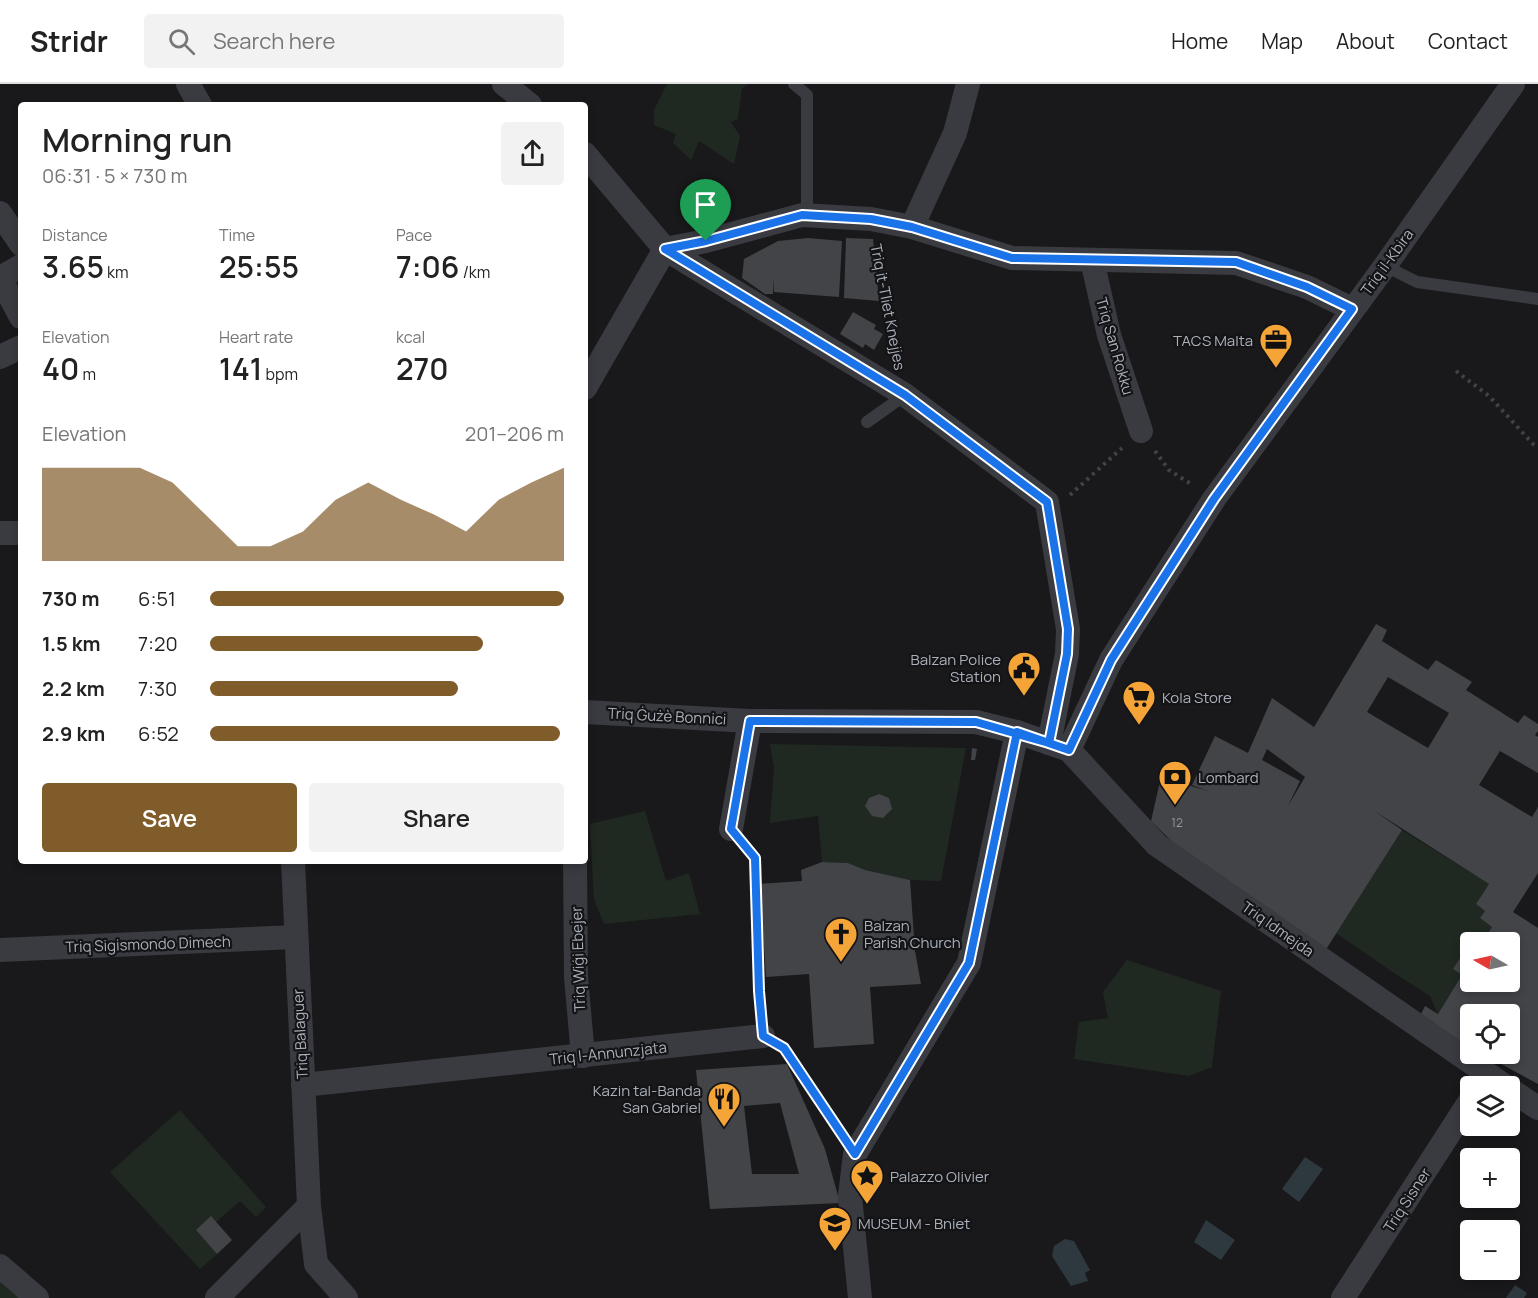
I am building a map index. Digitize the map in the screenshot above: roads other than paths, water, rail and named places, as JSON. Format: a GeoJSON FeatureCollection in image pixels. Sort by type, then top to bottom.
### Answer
{"type":"FeatureCollection","features":[{"type":"Feature","properties":{"kind":"street"},"geometry":{"type":"LineString","coordinates":[[188,84],[198,102]]}},
{"type":"Feature","properties":{"kind":"street"},"geometry":{"type":"LineString","coordinates":[[504,84],[526,102]]}},
{"type":"Feature","properties":{"kind":"street"},"geometry":{"type":"LineString","coordinates":[[912,227],[955,133],[968,84]]}},
{"type":"Feature","properties":{"kind":"street","name":"Triq il-Kbira"},"geometry":{"type":"LineString","coordinates":[[1059,747],[1102,679],[1111,660],[1214,499],[1385,266],[1513,84]]}},
{"type":"Feature","properties":{"kind":"street","name":"Triq it-Tliet Knejjes"},"geometry":{"type":"LineString","coordinates":[[588,158],[665,249],[905,395],[1047,502],[1068,629],[1067,654]]}},
{"type":"Feature","properties":{"kind":"street"},"geometry":{"type":"LineString","coordinates":[[0,213],[18,240]]}},
{"type":"Feature","properties":{"kind":"street"},"geometry":{"type":"LineString","coordinates":[[588,383],[665,249],[807,215],[871,219],[912,227],[1012,258],[1236,262],[1307,287],[1352,309]]}},
{"type":"Feature","properties":{"kind":"street","name":"Triq San Rokku"},"geometry":{"type":"LineString","coordinates":[[1092,260],[1109,335],[1141,431]]}},
{"type":"Feature","properties":{"kind":"street"},"geometry":{"type":"LineString","coordinates":[[18,268],[0,278],[18,311]]}},
{"type":"Feature","properties":{"kind":"street"},"geometry":{"type":"LineString","coordinates":[[0,357],[18,348]]}},
{"type":"Feature","properties":{"kind":"street"},"geometry":{"type":"LineString","coordinates":[[0,533],[18,533]]}},
{"type":"Feature","properties":{"kind":"street"},"geometry":{"type":"LineString","coordinates":[[1067,654],[1102,679]]}},
{"type":"Feature","properties":{"kind":"street"},"geometry":{"type":"LineString","coordinates":[[1059,747],[1067,654]]}},
{"type":"Feature","properties":{"kind":"street","name":"Triq Ġużè Bonnici"},"geometry":{"type":"LineString","coordinates":[[588,712],[750,721],[976,722],[1017,732],[1059,747]]}},
{"type":"Feature","properties":{"kind":"street"},"geometry":{"type":"LineString","coordinates":[[731,829],[750,721]]}},
{"type":"Feature","properties":{"kind":"street"},"geometry":{"type":"LineString","coordinates":[[860,1298],[850,1196],[855,1154],[969,963],[1017,732]]}},
{"type":"Feature","properties":{"kind":"street","name":"Triq Idmejda"},"geometry":{"type":"LineString","coordinates":[[1059,747],[1157,845],[1483,1076]]}},
{"type":"Feature","properties":{"kind":"street","name":"Triq Balaguer"},"geometry":{"type":"LineString","coordinates":[[293,864],[309,1206],[316,1264],[346,1298]]}},
{"type":"Feature","properties":{"kind":"street","name":"Triq Wiġi Ebejer"},"geometry":{"type":"LineString","coordinates":[[575,864],[576,977],[583,1056]]}},
{"type":"Feature","properties":{"kind":"street","name":"Triq Sigismondo Dimech"},"geometry":{"type":"LineString","coordinates":[[0,950],[296,937]]}},
{"type":"Feature","properties":{"kind":"street","name":"Triq l-Annunzjata"},"geometry":{"type":"LineString","coordinates":[[303,1085],[763,1036]]}},
{"type":"Feature","properties":{"kind":"street"},"geometry":{"type":"LineString","coordinates":[[1520,1096],[1538,1108]]}},
{"type":"Feature","properties":{"kind":"street","name":"Triq Sisner"},"geometry":{"type":"LineString","coordinates":[[1343,1298],[1460,1117]]}},
{"type":"Feature","properties":{"kind":"street"},"geometry":{"type":"LineString","coordinates":[[217,1298],[309,1206]]}},
{"type":"Feature","properties":{"kind":"street"},"geometry":{"type":"LineString","coordinates":[[0,1266],[37,1298]]}},
{"type":"Feature","properties":{"kind":"lane"},"geometry":{"type":"LineString","coordinates":[[794,84],[807,95],[807,215]]}},
{"type":"Feature","properties":{"kind":"lane"},"geometry":{"type":"LineString","coordinates":[[1385,266],[1417,282],[1538,299]]}},
{"type":"Feature","properties":{"kind":"lane"},"geometry":{"type":"LineString","coordinates":[[867,422],[905,395]]}},
{"type":"Feature","properties":{"kind":"place","name":"TACS Malta"},"geometry":{"type":"Point","coordinates":[1276,369]}},
{"type":"Feature","properties":{"kind":"place","name":"Balzan Police Station"},"geometry":{"type":"Point","coordinates":[1024,697]}},
{"type":"Feature","properties":{"kind":"place","name":"Kola Store"},"geometry":{"type":"Point","coordinates":[1139,726]}},
{"type":"Feature","properties":{"kind":"place","name":"Lombard"},"geometry":{"type":"Point","coordinates":[1175,806]}},
{"type":"Feature","properties":{"kind":"place","name":"Balzan Parish Church"},"geometry":{"type":"Point","coordinates":[841,963]}},
{"type":"Feature","properties":{"kind":"place","name":"Kazin tal-Banda San Gabriel"},"geometry":{"type":"Point","coordinates":[724,1128]}},
{"type":"Feature","properties":{"kind":"place","name":"Palazzo Olivier"},"geometry":{"type":"Point","coordinates":[867,1205]}},
{"type":"Feature","properties":{"kind":"place","name":"MUSEUM - Bniet"},"geometry":{"type":"Point","coordinates":[835,1252]}}]}
